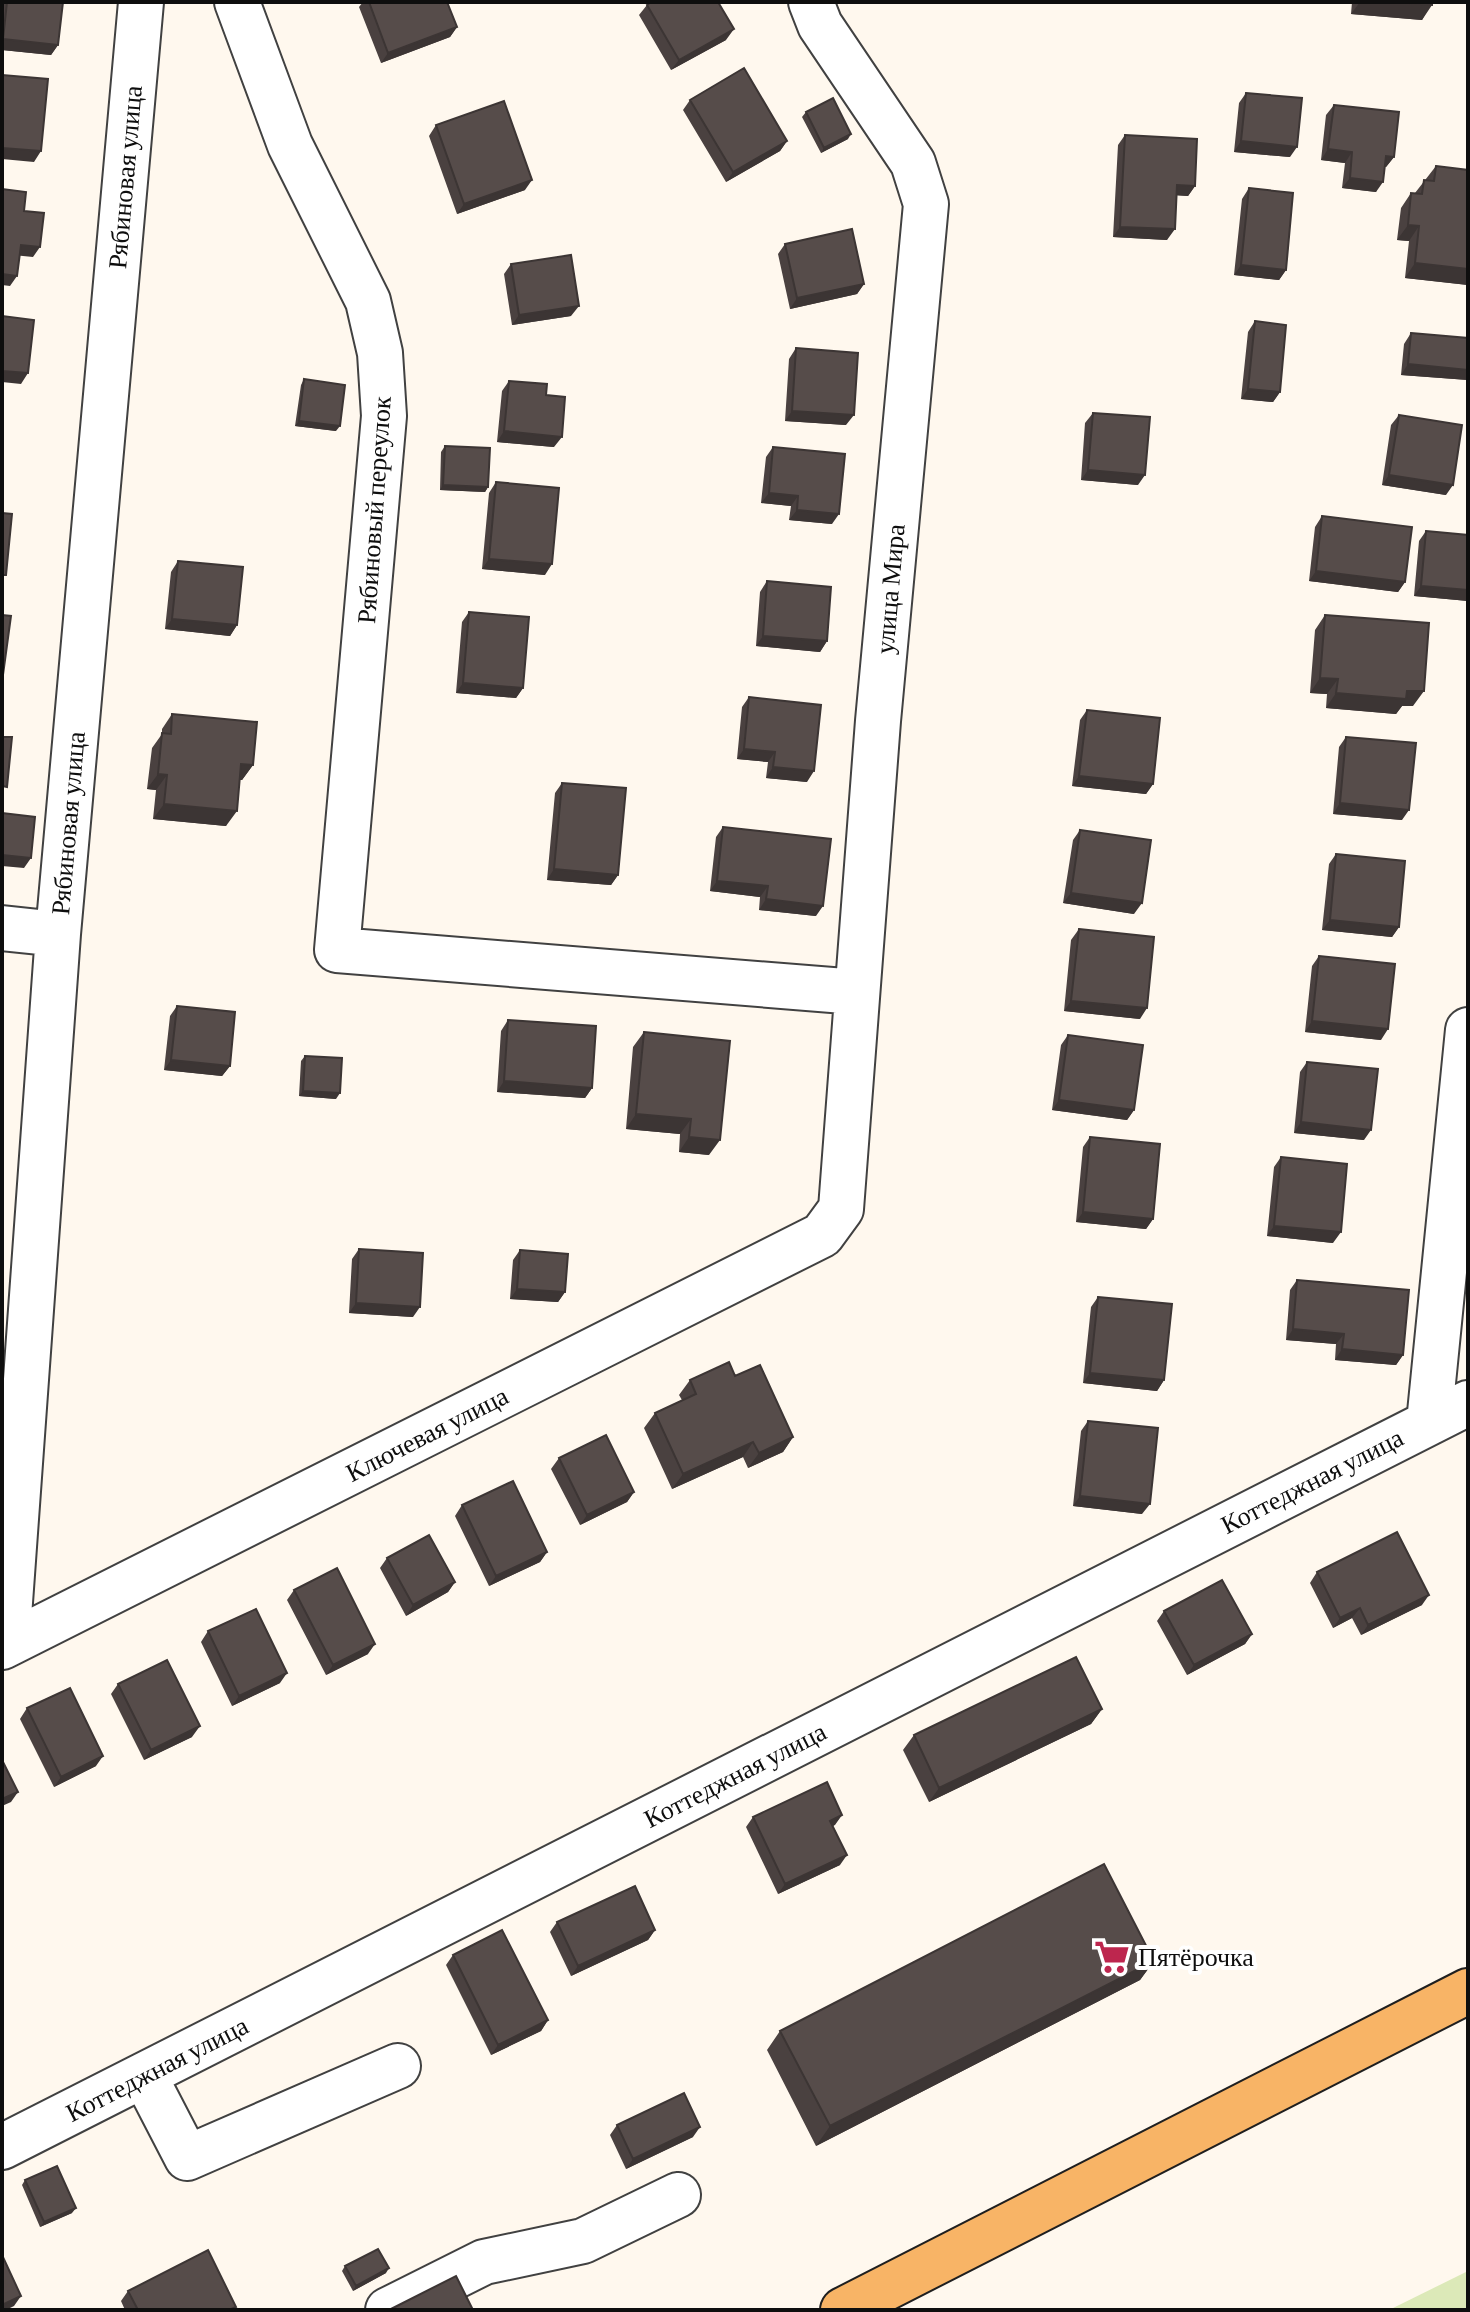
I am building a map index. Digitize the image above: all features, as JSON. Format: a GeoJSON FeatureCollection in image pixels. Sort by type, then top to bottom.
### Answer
{"type":"FeatureCollection","features":[{"type":"Feature","properties":{"kind":"main road"},"geometry":{"type":"LineString","coordinates":[[843,2310],[1468,1991]]}},
{"type":"Feature","properties":{"kind":"street","name":"Рябиновая улица"},"geometry":{"type":"LineString","coordinates":[[4,1646],[58,934],[141,2]]}},
{"type":"Feature","properties":{"kind":"street","name":"Рябиновый переулок"},"geometry":{"type":"LineString","coordinates":[[237,2],[290,145],[368,301],[380,353],[384,416],[337,950],[857,992]]}},
{"type":"Feature","properties":{"kind":"street","name":"улица Мира"},"geometry":{"type":"LineString","coordinates":[[811,2],[820,25],[913,163],[926,204],[878,721],[841,1209]]}},
{"type":"Feature","properties":{"kind":"street"},"geometry":{"type":"LineString","coordinates":[[2,928],[58,934]]}},
{"type":"Feature","properties":{"kind":"street"},"geometry":{"type":"LineString","coordinates":[[1429,1423],[1468,1030]]}},
{"type":"Feature","properties":{"kind":"street","name":"Ключевая улица"},"geometry":{"type":"LineString","coordinates":[[4,1646],[822,1235],[841,1209]]}},
{"type":"Feature","properties":{"kind":"street","name":"Коттеджная улица"},"geometry":{"type":"LineString","coordinates":[[2,2147],[1468,1403]]}},
{"type":"Feature","properties":{"kind":"street"},"geometry":{"type":"LineString","coordinates":[[144,2075],[187,2158],[398,2066]]}},
{"type":"Feature","properties":{"kind":"street"},"geometry":{"type":"LineString","coordinates":[[388,2310],[484,2262],[583,2241],[678,2195]]}},
{"type":"Feature","properties":{"kind":"green space"},"geometry":{"type":"Polygon","coordinates":[[[1468,2271],[1468,2310],[1389,2310],[1468,2271]]]}},
{"type":"Feature","properties":{"kind":"building"},"geometry":{"type":"Polygon","coordinates":[[[7,2],[63,2],[58,45],[3,39],[7,2]]]}},
{"type":"Feature","properties":{"kind":"building"},"geometry":{"type":"Polygon","coordinates":[[[369,2],[447,2],[457,27],[388,53],[369,2]]]}},
{"type":"Feature","properties":{"kind":"building"},"geometry":{"type":"Polygon","coordinates":[[[651,2],[718,2],[734,29],[679,60],[647,5],[651,2]]]}},
{"type":"Feature","properties":{"kind":"building"},"geometry":{"type":"Polygon","coordinates":[[[1398,2],[1432,2],[1432,5],[1398,2]]]}},
{"type":"Feature","properties":{"kind":"building"},"geometry":{"type":"Polygon","coordinates":[[[744,68],[787,141],[733,172],[690,100],[744,68]]]}},
{"type":"Feature","properties":{"kind":"building"},"geometry":{"type":"Polygon","coordinates":[[[2,75],[48,79],[41,151],[2,148],[2,75]]]}},
{"type":"Feature","properties":{"kind":"building"},"geometry":{"type":"Polygon","coordinates":[[[1246,93],[1302,98],[1297,147],[1241,141],[1246,93]]]}},
{"type":"Feature","properties":{"kind":"building"},"geometry":{"type":"Polygon","coordinates":[[[833,98],[851,134],[824,148],[806,112],[833,98]]]}},
{"type":"Feature","properties":{"kind":"building"},"geometry":{"type":"Polygon","coordinates":[[[504,101],[532,180],[464,204],[436,125],[504,101]]]}},
{"type":"Feature","properties":{"kind":"building"},"geometry":{"type":"Polygon","coordinates":[[[1334,105],[1399,112],[1394,157],[1386,156],[1383,182],[1350,178],[1352,152],[1328,149],[1334,105]]]}},
{"type":"Feature","properties":{"kind":"building"},"geometry":{"type":"Polygon","coordinates":[[[1125,135],[1197,139],[1195,186],[1177,185],[1175,229],[1120,227],[1125,135]]]}},
{"type":"Feature","properties":{"kind":"building"},"geometry":{"type":"Polygon","coordinates":[[[1436,166],[1468,170],[1468,269],[1415,263],[1419,226],[1408,225],[1411,193],[1422,194],[1424,180],[1434,181],[1436,166]]]}},
{"type":"Feature","properties":{"kind":"building"},"geometry":{"type":"Polygon","coordinates":[[[1249,188],[1293,193],[1286,270],[1241,265],[1249,188]]]}},
{"type":"Feature","properties":{"kind":"building"},"geometry":{"type":"Polygon","coordinates":[[[2,189],[26,192],[24,211],[44,213],[40,247],[21,245],[17,276],[2,274],[2,189]]]}},
{"type":"Feature","properties":{"kind":"building"},"geometry":{"type":"Polygon","coordinates":[[[852,229],[864,284],[797,298],[785,244],[852,229]]]}},
{"type":"Feature","properties":{"kind":"building"},"geometry":{"type":"Polygon","coordinates":[[[571,255],[579,306],[519,315],[511,264],[571,255]]]}},
{"type":"Feature","properties":{"kind":"building"},"geometry":{"type":"Polygon","coordinates":[[[2,316],[34,320],[28,373],[2,371],[2,316]]]}},
{"type":"Feature","properties":{"kind":"building"},"geometry":{"type":"Polygon","coordinates":[[[1255,321],[1286,325],[1280,392],[1248,389],[1255,321]]]}},
{"type":"Feature","properties":{"kind":"building"},"geometry":{"type":"Polygon","coordinates":[[[1411,333],[1468,338],[1468,370],[1408,364],[1411,333]]]}},
{"type":"Feature","properties":{"kind":"building"},"geometry":{"type":"Polygon","coordinates":[[[796,348],[858,353],[854,415],[792,411],[796,348]]]}},
{"type":"Feature","properties":{"kind":"building"},"geometry":{"type":"Polygon","coordinates":[[[304,379],[345,385],[340,426],[299,421],[304,379]]]}},
{"type":"Feature","properties":{"kind":"building"},"geometry":{"type":"Polygon","coordinates":[[[509,381],[547,384],[546,395],[565,397],[562,437],[504,431],[509,381]]]}},
{"type":"Feature","properties":{"kind":"building"},"geometry":{"type":"Polygon","coordinates":[[[1093,413],[1150,417],[1145,475],[1088,470],[1093,413]]]}},
{"type":"Feature","properties":{"kind":"building"},"geometry":{"type":"Polygon","coordinates":[[[1399,415],[1462,425],[1453,485],[1389,475],[1399,415]]]}},
{"type":"Feature","properties":{"kind":"building"},"geometry":{"type":"Polygon","coordinates":[[[445,446],[490,448],[488,487],[443,485],[445,446]]]}},
{"type":"Feature","properties":{"kind":"building"},"geometry":{"type":"Polygon","coordinates":[[[773,447],[845,454],[839,514],[797,510],[798,496],[769,493],[773,447]]]}},
{"type":"Feature","properties":{"kind":"building"},"geometry":{"type":"Polygon","coordinates":[[[496,482],[559,488],[552,564],[489,559],[496,482]]]}},
{"type":"Feature","properties":{"kind":"building"},"geometry":{"type":"Polygon","coordinates":[[[2,513],[12,514],[6,575],[2,575],[2,513]]]}},
{"type":"Feature","properties":{"kind":"building"},"geometry":{"type":"Polygon","coordinates":[[[1322,516],[1412,527],[1405,582],[1316,571],[1322,516]]]}},
{"type":"Feature","properties":{"kind":"building"},"geometry":{"type":"Polygon","coordinates":[[[1426,531],[1468,535],[1468,590],[1421,586],[1426,531]]]}},
{"type":"Feature","properties":{"kind":"building"},"geometry":{"type":"Polygon","coordinates":[[[178,561],[243,567],[237,625],[172,619],[178,561]]]}},
{"type":"Feature","properties":{"kind":"building"},"geometry":{"type":"Polygon","coordinates":[[[767,581],[831,587],[827,641],[763,636],[767,581]]]}},
{"type":"Feature","properties":{"kind":"building"},"geometry":{"type":"Polygon","coordinates":[[[469,612],[529,617],[523,688],[463,683],[469,612]]]}},
{"type":"Feature","properties":{"kind":"building"},"geometry":{"type":"Polygon","coordinates":[[[2,615],[11,616],[2,682],[2,615]]]}},
{"type":"Feature","properties":{"kind":"building"},"geometry":{"type":"Polygon","coordinates":[[[1325,615],[1429,623],[1424,691],[1407,691],[1406,699],[1336,693],[1338,679],[1320,678],[1325,615]]]}},
{"type":"Feature","properties":{"kind":"building"},"geometry":{"type":"Polygon","coordinates":[[[749,697],[821,705],[814,771],[773,767],[775,752],[744,749],[749,697]]]}},
{"type":"Feature","properties":{"kind":"building"},"geometry":{"type":"Polygon","coordinates":[[[1087,710],[1160,718],[1153,784],[1079,776],[1087,710]]]}},
{"type":"Feature","properties":{"kind":"building"},"geometry":{"type":"Polygon","coordinates":[[[172,714],[257,722],[253,765],[241,764],[237,811],[164,804],[167,775],[158,774],[162,733],[171,734],[172,714]]]}},
{"type":"Feature","properties":{"kind":"building"},"geometry":{"type":"Polygon","coordinates":[[[2,737],[12,737],[7,787],[2,786],[2,737]]]}},
{"type":"Feature","properties":{"kind":"building"},"geometry":{"type":"Polygon","coordinates":[[[1346,737],[1416,743],[1409,810],[1340,803],[1346,737]]]}},
{"type":"Feature","properties":{"kind":"building"},"geometry":{"type":"Polygon","coordinates":[[[562,783],[626,788],[618,875],[554,869],[562,783]]]}},
{"type":"Feature","properties":{"kind":"building"},"geometry":{"type":"Polygon","coordinates":[[[2,813],[35,817],[31,858],[2,855],[2,813]]]}},
{"type":"Feature","properties":{"kind":"building"},"geometry":{"type":"Polygon","coordinates":[[[723,827],[831,839],[823,906],[766,899],[768,886],[717,881],[723,827]]]}},
{"type":"Feature","properties":{"kind":"building"},"geometry":{"type":"Polygon","coordinates":[[[1080,830],[1151,840],[1142,903],[1071,893],[1080,830]]]}},
{"type":"Feature","properties":{"kind":"building"},"geometry":{"type":"Polygon","coordinates":[[[1336,854],[1405,861],[1399,927],[1330,920],[1336,854]]]}},
{"type":"Feature","properties":{"kind":"building"},"geometry":{"type":"Polygon","coordinates":[[[1079,929],[1154,937],[1147,1008],[1071,1001],[1079,929]]]}},
{"type":"Feature","properties":{"kind":"building"},"geometry":{"type":"Polygon","coordinates":[[[1319,956],[1395,964],[1388,1029],[1312,1021],[1319,956]]]}},
{"type":"Feature","properties":{"kind":"building"},"geometry":{"type":"Polygon","coordinates":[[[177,1006],[235,1012],[230,1066],[171,1060],[177,1006]]]}},
{"type":"Feature","properties":{"kind":"building"},"geometry":{"type":"Polygon","coordinates":[[[508,1020],[596,1026],[592,1088],[504,1081],[508,1020]]]}},
{"type":"Feature","properties":{"kind":"building"},"geometry":{"type":"Polygon","coordinates":[[[644,1032],[730,1041],[720,1140],[689,1137],[691,1119],[636,1114],[644,1032]]]}},
{"type":"Feature","properties":{"kind":"building"},"geometry":{"type":"Polygon","coordinates":[[[1068,1035],[1143,1045],[1134,1110],[1059,1100],[1068,1035]]]}},
{"type":"Feature","properties":{"kind":"building"},"geometry":{"type":"Polygon","coordinates":[[[305,1056],[342,1058],[340,1093],[303,1091],[305,1056]]]}},
{"type":"Feature","properties":{"kind":"building"},"geometry":{"type":"Polygon","coordinates":[[[1307,1062],[1378,1069],[1371,1130],[1301,1122],[1307,1062]]]}},
{"type":"Feature","properties":{"kind":"building"},"geometry":{"type":"Polygon","coordinates":[[[1090,1137],[1160,1144],[1153,1219],[1083,1212],[1090,1137]]]}},
{"type":"Feature","properties":{"kind":"building"},"geometry":{"type":"Polygon","coordinates":[[[1281,1157],[1347,1164],[1341,1232],[1274,1226],[1281,1157]]]}},
{"type":"Feature","properties":{"kind":"building"},"geometry":{"type":"Polygon","coordinates":[[[359,1249],[423,1253],[420,1307],[356,1303],[359,1249]]]}},
{"type":"Feature","properties":{"kind":"building"},"geometry":{"type":"Polygon","coordinates":[[[520,1250],[568,1254],[565,1292],[517,1289],[520,1250]]]}},
{"type":"Feature","properties":{"kind":"building"},"geometry":{"type":"Polygon","coordinates":[[[1297,1280],[1409,1290],[1403,1355],[1342,1349],[1344,1334],[1293,1329],[1297,1280]]]}},
{"type":"Feature","properties":{"kind":"building"},"geometry":{"type":"Polygon","coordinates":[[[1098,1297],[1172,1304],[1164,1380],[1090,1373],[1098,1297]]]}},
{"type":"Feature","properties":{"kind":"building"},"geometry":{"type":"Polygon","coordinates":[[[729,1362],[735,1376],[760,1365],[793,1437],[759,1453],[753,1442],[683,1474],[655,1413],[696,1394],[690,1380],[729,1362]]]}},
{"type":"Feature","properties":{"kind":"building"},"geometry":{"type":"Polygon","coordinates":[[[1088,1421],[1158,1428],[1150,1504],[1080,1496],[1088,1421]]]}},
{"type":"Feature","properties":{"kind":"building"},"geometry":{"type":"Polygon","coordinates":[[[606,1435],[634,1492],[587,1515],[559,1458],[606,1435]]]}},
{"type":"Feature","properties":{"kind":"building"},"geometry":{"type":"Polygon","coordinates":[[[513,1481],[547,1552],[496,1576],[462,1505],[513,1481]]]}},
{"type":"Feature","properties":{"kind":"building"},"geometry":{"type":"Polygon","coordinates":[[[1397,1532],[1429,1595],[1368,1625],[1360,1608],[1340,1618],[1317,1572],[1397,1532]]]}},
{"type":"Feature","properties":{"kind":"building"},"geometry":{"type":"Polygon","coordinates":[[[429,1535],[455,1582],[413,1605],[387,1558],[429,1535]]]}},
{"type":"Feature","properties":{"kind":"building"},"geometry":{"type":"Polygon","coordinates":[[[337,1568],[375,1644],[333,1665],[294,1590],[337,1568]]]}},
{"type":"Feature","properties":{"kind":"building"},"geometry":{"type":"Polygon","coordinates":[[[1222,1580],[1252,1634],[1194,1665],[1164,1611],[1222,1580]]]}},
{"type":"Feature","properties":{"kind":"building"},"geometry":{"type":"Polygon","coordinates":[[[256,1609],[287,1673],[239,1696],[208,1631],[256,1609]]]}},
{"type":"Feature","properties":{"kind":"building"},"geometry":{"type":"Polygon","coordinates":[[[1076,1657],[1102,1709],[939,1788],[914,1735],[1076,1657]]]}},
{"type":"Feature","properties":{"kind":"building"},"geometry":{"type":"Polygon","coordinates":[[[167,1660],[200,1726],[151,1750],[118,1684],[167,1660]]]}},
{"type":"Feature","properties":{"kind":"building"},"geometry":{"type":"Polygon","coordinates":[[[70,1688],[103,1756],[61,1777],[27,1708],[70,1688]]]}},
{"type":"Feature","properties":{"kind":"building"},"geometry":{"type":"Polygon","coordinates":[[[2,1760],[18,1792],[2,1799],[2,1760]]]}},
{"type":"Feature","properties":{"kind":"building"},"geometry":{"type":"Polygon","coordinates":[[[827,1782],[842,1815],[830,1821],[847,1855],[785,1884],[753,1817],[827,1782]]]}},
{"type":"Feature","properties":{"kind":"building"},"geometry":{"type":"Polygon","coordinates":[[[1104,1864],[1154,1961],[830,2126],[780,2031],[1104,1864]]]}},
{"type":"Feature","properties":{"kind":"building"},"geometry":{"type":"Polygon","coordinates":[[[635,1886],[655,1930],[578,1966],[557,1922],[635,1886]]]}},
{"type":"Feature","properties":{"kind":"building"},"geometry":{"type":"Polygon","coordinates":[[[502,1930],[548,2020],[498,2045],[453,1955],[502,1930]]]}},
{"type":"Feature","properties":{"kind":"building"},"geometry":{"type":"Polygon","coordinates":[[[684,2093],[700,2127],[633,2159],[617,2125],[684,2093]]]}},
{"type":"Feature","properties":{"kind":"building"},"geometry":{"type":"Polygon","coordinates":[[[57,2166],[76,2208],[44,2222],[25,2180],[57,2166]]]}},
{"type":"Feature","properties":{"kind":"building"},"geometry":{"type":"Polygon","coordinates":[[[378,2249],[389,2268],[356,2286],[345,2266],[378,2249]]]}},
{"type":"Feature","properties":{"kind":"building"},"geometry":{"type":"Polygon","coordinates":[[[208,2250],[236,2307],[229,2310],[138,2310],[128,2291],[208,2250]]]}},
{"type":"Feature","properties":{"kind":"building"},"geometry":{"type":"Polygon","coordinates":[[[2,2255],[21,2296],[2,2305],[2,2255]]]}},
{"type":"Feature","properties":{"kind":"building"},"geometry":{"type":"Polygon","coordinates":[[[456,2276],[473,2310],[389,2310],[456,2276]]]}},
{"type":"Feature","properties":{"kind":"place","name":"Пятёрочка"},"geometry":{"type":"Point","coordinates":[1112,1957]}}]}
